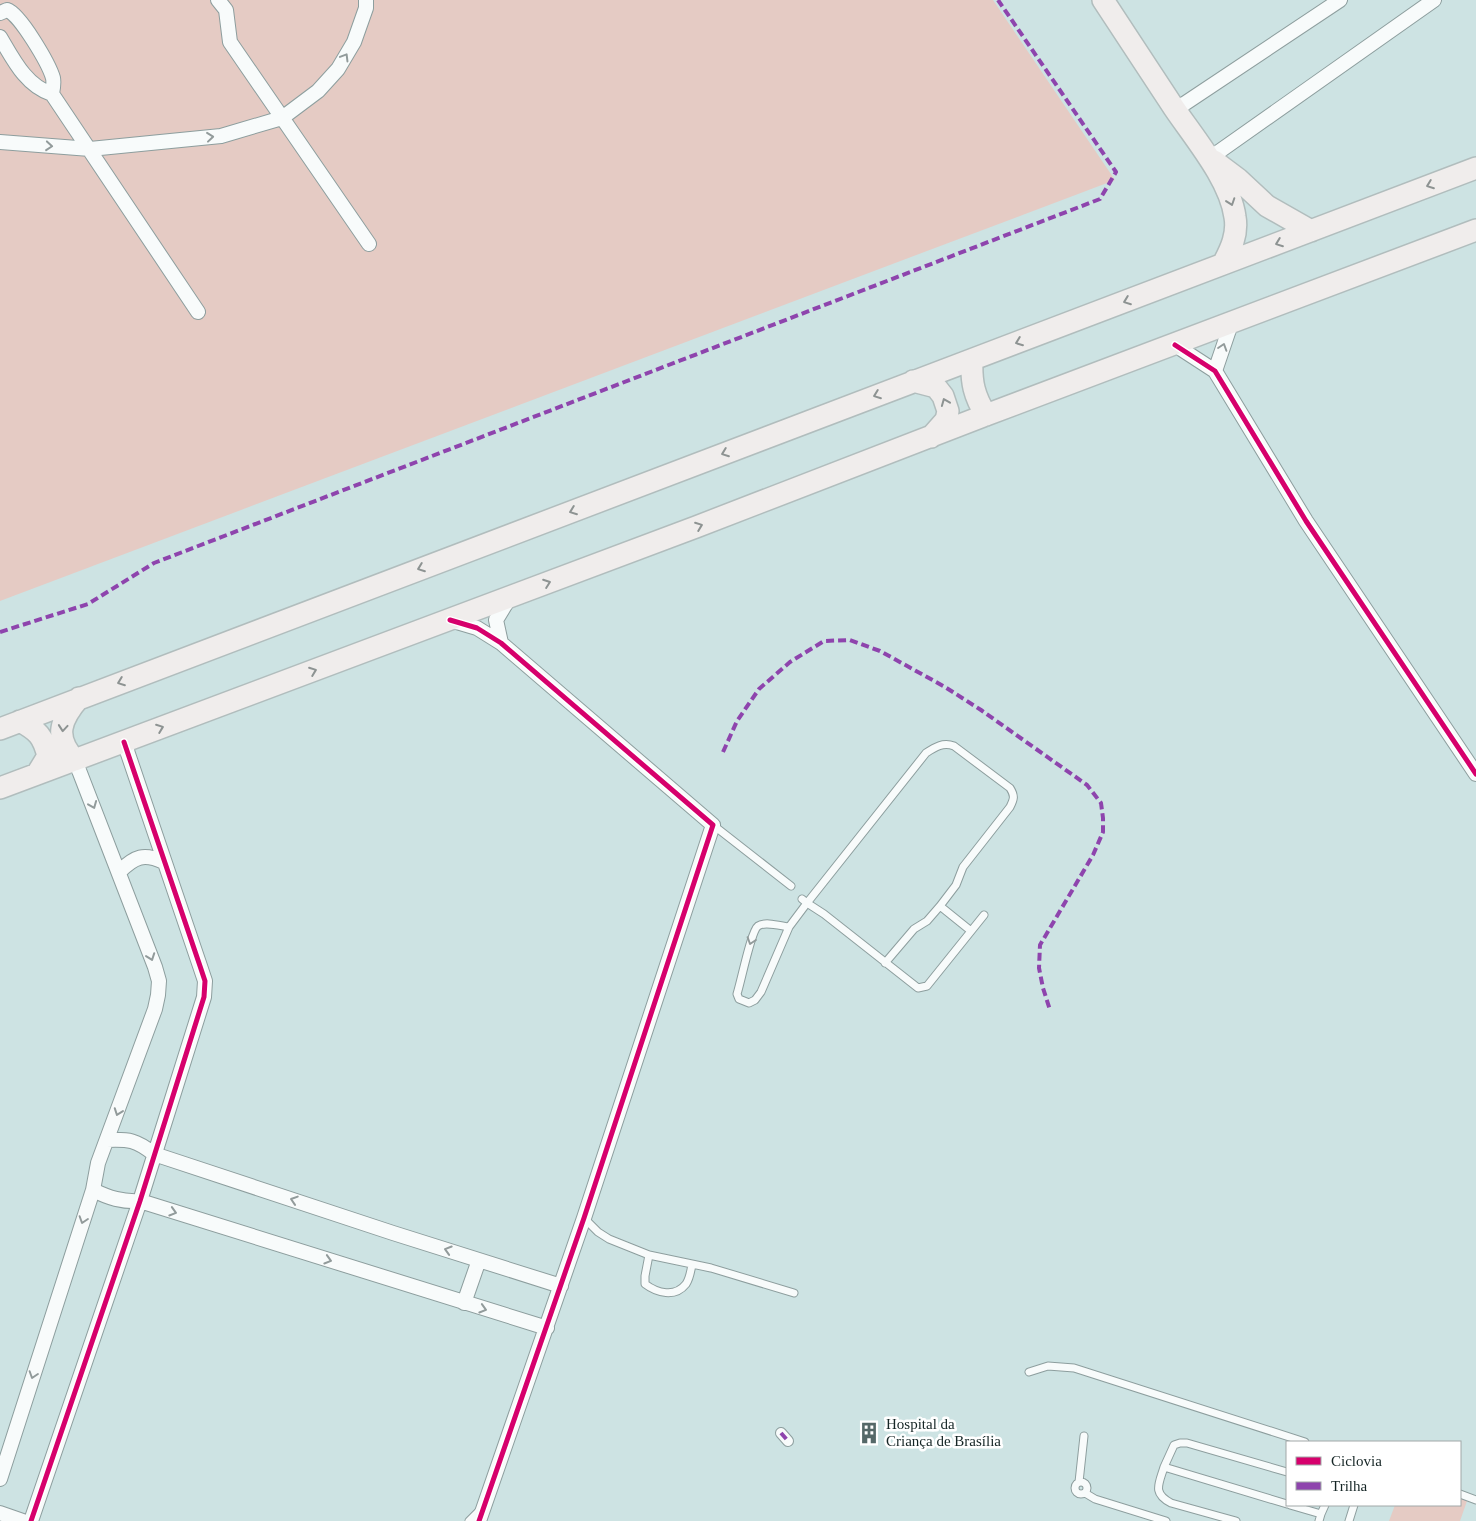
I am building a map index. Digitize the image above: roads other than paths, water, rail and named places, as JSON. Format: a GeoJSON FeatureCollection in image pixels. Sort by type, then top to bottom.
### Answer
{"type":"FeatureCollection","features":[{"type":"Feature","properties":{"kind":"main road"},"geometry":{"type":"LineString","coordinates":[[1103,0],[1210,158],[1229,197],[1235,217],[1236,232],[1231,249],[1223,264]]}},
{"type":"Feature","properties":{"kind":"main road"},"geometry":{"type":"LineString","coordinates":[[1210,158],[1238,179],[1267,206],[1311,231]]}},
{"type":"Feature","properties":{"kind":"main road"},"geometry":{"type":"LineString","coordinates":[[0,729],[1476,168]]}},
{"type":"Feature","properties":{"kind":"main road"},"geometry":{"type":"LineString","coordinates":[[0,788],[450,620],[1476,230]]}},
{"type":"Feature","properties":{"kind":"main road"},"geometry":{"type":"LineString","coordinates":[[972,360],[972,388],[977,401],[986,415]]}},
{"type":"Feature","properties":{"kind":"main road"},"geometry":{"type":"LineString","coordinates":[[913,381],[936,387],[943,396],[948,411],[946,420],[931,437]]}},
{"type":"Feature","properties":{"kind":"main road"},"geometry":{"type":"LineString","coordinates":[[75,760],[64,746],[62,724],[67,712],[79,698]]}},
{"type":"Feature","properties":{"kind":"main road"},"geometry":{"type":"LineString","coordinates":[[20,721],[36,730],[45,744],[48,756],[37,774]]}},
{"type":"Feature","properties":{"kind":"street"},"geometry":{"type":"LineString","coordinates":[[218,0],[226,10],[230,42],[368,244]]}},
{"type":"Feature","properties":{"kind":"street"},"geometry":{"type":"LineString","coordinates":[[0,142],[90,149],[221,136],[282,118],[318,91],[338,69],[354,42],[366,8],[366,0]]}},
{"type":"Feature","properties":{"kind":"street"},"geometry":{"type":"LineString","coordinates":[[1176,110],[1340,0]]}},
{"type":"Feature","properties":{"kind":"street"},"geometry":{"type":"LineString","coordinates":[[1210,158],[1434,0]]}},
{"type":"Feature","properties":{"kind":"street"},"geometry":{"type":"LineString","coordinates":[[0,13],[7,10],[14,13],[35,43],[53,79],[52,94]]}},
{"type":"Feature","properties":{"kind":"street"},"geometry":{"type":"LineString","coordinates":[[0,36],[25,76],[40,90],[52,94],[198,312]]}},
{"type":"Feature","properties":{"kind":"street"},"geometry":{"type":"LineString","coordinates":[[1215,371],[1231,324]]}},
{"type":"Feature","properties":{"kind":"street"},"geometry":{"type":"LineString","coordinates":[[1176,345],[1215,371],[1306,521],[1476,774]]}},
{"type":"Feature","properties":{"kind":"street"},"geometry":{"type":"LineString","coordinates":[[500,643],[496,620],[510,597]]}},
{"type":"Feature","properties":{"kind":"street"},"geometry":{"type":"LineString","coordinates":[[450,620],[477,628],[500,643],[713,825],[562,1286],[479,1521]]}},
{"type":"Feature","properties":{"kind":"street"},"geometry":{"type":"LineString","coordinates":[[31,1521],[140,1202],[204,996],[205,981],[124,742]]}},
{"type":"Feature","properties":{"kind":"street"},"geometry":{"type":"LineString","coordinates":[[0,1479],[93,1190],[98,1163],[149,1027],[158,995],[159,981],[155,967],[75,760]]}},
{"type":"Feature","properties":{"kind":"street"},"geometry":{"type":"LineString","coordinates":[[119,872],[128,863],[146,856],[151,856],[164,862]]}},
{"type":"Feature","properties":{"kind":"street"},"geometry":{"type":"LineString","coordinates":[[107,1140],[132,1140],[154,1154],[562,1286]]}},
{"type":"Feature","properties":{"kind":"street"},"geometry":{"type":"LineString","coordinates":[[93,1190],[115,1199],[140,1202],[547,1328]]}},
{"type":"Feature","properties":{"kind":"street"},"geometry":{"type":"LineString","coordinates":[[464,1303],[478,1260]]}},
{"type":"Feature","properties":{"kind":"street"},"geometry":{"type":"LineString","coordinates":[[0,1513],[23,1521]]}},
{"type":"Feature","properties":{"kind":"lane"},"geometry":{"type":"LineString","coordinates":[[789,928],[760,924],[756,927],[737,994],[739,999],[749,1003],[755,1000],[789,928],[805,901],[926,753],[935,747],[948,744],[954,746],[1010,788],[1014,794],[1014,799],[1010,807],[964,867],[956,884],[940,906],[927,921],[914,929],[886,963]]}},
{"type":"Feature","properties":{"kind":"lane"},"geometry":{"type":"LineString","coordinates":[[713,825],[791,886]]}},
{"type":"Feature","properties":{"kind":"lane"},"geometry":{"type":"LineString","coordinates":[[805,901],[918,988],[927,986],[984,916]]}},
{"type":"Feature","properties":{"kind":"lane"},"geometry":{"type":"LineString","coordinates":[[940,906],[971,931]]}},
{"type":"Feature","properties":{"kind":"lane"},"geometry":{"type":"LineString","coordinates":[[584,1218],[598,1232],[609,1239],[649,1255],[692,1264],[794,1293]]}},
{"type":"Feature","properties":{"kind":"lane"},"geometry":{"type":"LineString","coordinates":[[649,1255],[645,1284],[652,1290],[666,1294],[678,1291],[686,1284],[692,1264]]}},
{"type":"Feature","properties":{"kind":"lane"},"geometry":{"type":"LineString","coordinates":[[1028,1372],[1048,1366],[1074,1368],[1303,1441]]}},
{"type":"Feature","properties":{"kind":"lane"},"geometry":{"type":"LineString","coordinates":[[1084,1436],[1080,1482],[1077,1483],[1074,1489],[1079,1494],[1085,1493],[1095,1499],[1166,1521]]}},
{"type":"Feature","properties":{"kind":"lane"},"geometry":{"type":"LineString","coordinates":[[1236,1521],[1171,1503],[1158,1493],[1164,1467],[1174,1445],[1187,1443],[1286,1472]]}},
{"type":"Feature","properties":{"kind":"lane"},"geometry":{"type":"LineString","coordinates":[[1164,1467],[1286,1503]]}},
{"type":"Feature","properties":{"kind":"lane"},"geometry":{"type":"LineString","coordinates":[[1461,1494],[1476,1500]]}},
{"type":"Feature","properties":{"kind":"lane"},"geometry":{"type":"LineString","coordinates":[[1293,1506],[1320,1518],[1325,1506]]}},
{"type":"Feature","properties":{"kind":"lane"},"geometry":{"type":"LineString","coordinates":[[1349,1521],[1354,1506]]}},
{"type":"Feature","properties":{"kind":"lane"},"geometry":{"type":"LineString","coordinates":[[469,1521],[483,1507]]}},
{"type":"Feature","properties":{"kind":"place","name":"Hospital da Criança de Brasília"},"geometry":{"type":"Point","coordinates":[869,1433]}}]}
